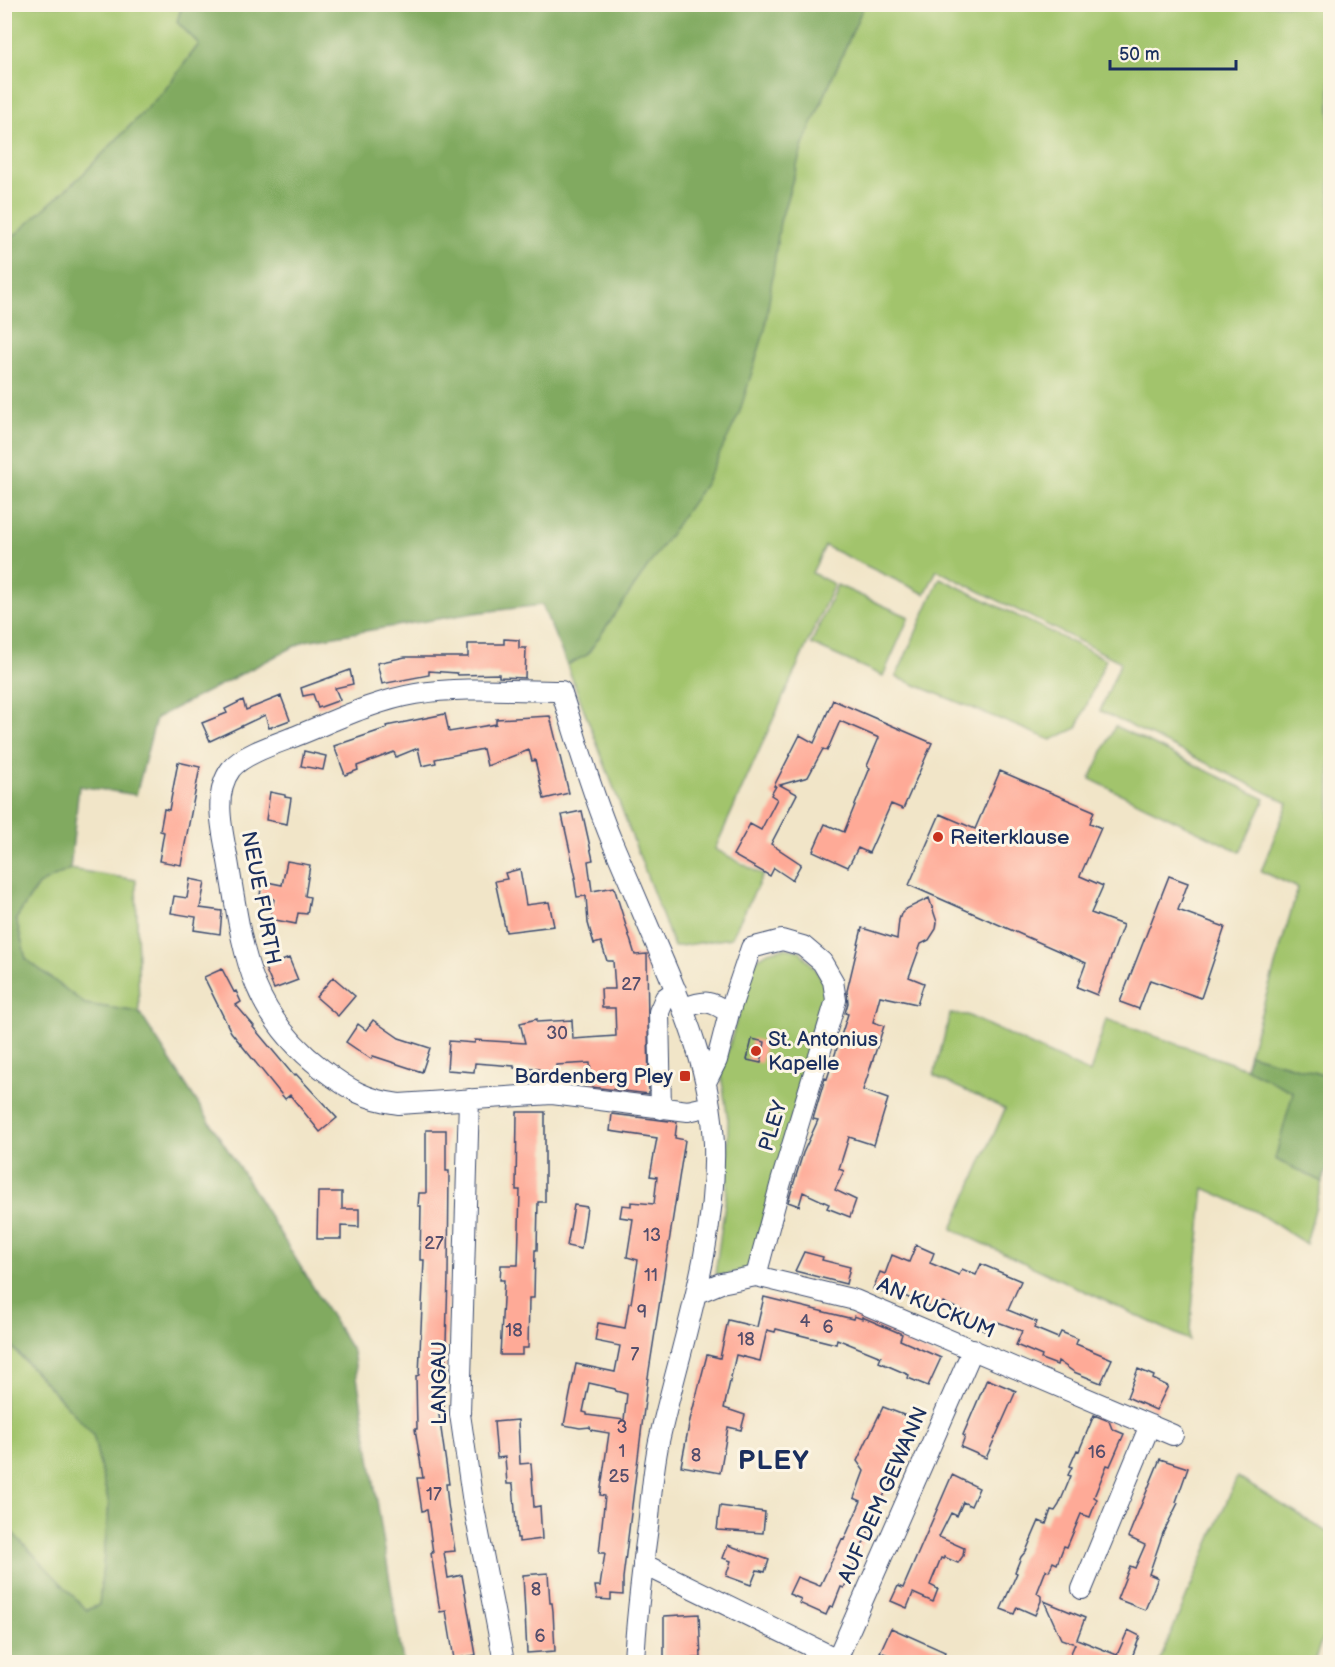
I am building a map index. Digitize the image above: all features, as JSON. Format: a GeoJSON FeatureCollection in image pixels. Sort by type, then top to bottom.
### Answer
{"type":"FeatureCollection","features":[{"type":"Feature","properties":{"kind":"street","name":"NEUE FURTH"},"geometry":{"type":"LineString","coordinates":[[680,999],[610,835],[561,690],[451,691],[415,694],[374,705],[274,744],[233,766],[224,780],[221,794],[222,825],[242,946],[258,992],[277,1026],[307,1057],[349,1089],[381,1102],[399,1104],[552,1094],[660,1109],[688,1111],[710,1106]]}},
{"type":"Feature","properties":{"kind":"street","name":"PLEY"},"geometry":{"type":"LineString","coordinates":[[706,1082],[717,1060],[729,1013],[751,948],[782,940],[803,946],[822,962],[833,981],[836,1000],[781,1182],[756,1276]]}},
{"type":"Feature","properties":{"kind":"street"},"geometry":{"type":"LineString","coordinates":[[660,1109],[659,1012],[664,998],[713,1002],[729,1013]]}},
{"type":"Feature","properties":{"kind":"street"},"geometry":{"type":"LineString","coordinates":[[634,1662],[643,1564],[661,1434],[697,1293],[712,1191],[714,1144],[706,1082],[694,1037],[680,999]]}},
{"type":"Feature","properties":{"kind":"street","name":"LANGAU"},"geometry":{"type":"LineString","coordinates":[[469,1099],[460,1414],[473,1503],[504,1662]]}},
{"type":"Feature","properties":{"kind":"street","name":"AN KUCKUM"},"geometry":{"type":"LineString","coordinates":[[697,1293],[721,1283],[756,1276],[855,1300],[1173,1435]]}},
{"type":"Feature","properties":{"kind":"street","name":"AUF DEM GEWANN"},"geometry":{"type":"LineString","coordinates":[[643,1564],[840,1661],[973,1350]]}},
{"type":"Feature","properties":{"kind":"street"},"geometry":{"type":"LineString","coordinates":[[1082,1589],[1150,1425]]}},
{"type":"Feature","properties":{"kind":"green space"},"geometry":{"type":"Polygon","coordinates":[[[4,5],[182,5],[177,22],[199,44],[164,91],[82,175],[5,244],[4,5]]]}},
{"type":"Feature","properties":{"kind":"green space"},"geometry":{"type":"Polygon","coordinates":[[[182,5],[864,5],[803,145],[780,222],[765,330],[739,414],[705,484],[587,655],[567,665],[542,605],[474,613],[305,641],[156,718],[136,795],[79,786],[70,869],[38,885],[16,919],[26,959],[85,1004],[139,1012],[246,1178],[353,1352],[403,1662],[5,1662],[5,1525],[87,1610],[99,1605],[109,1505],[93,1434],[5,1339],[5,244],[82,175],[164,91],[199,44],[177,22],[182,5]]]}},
{"type":"Feature","properties":{"kind":"green space"},"geometry":{"type":"Polygon","coordinates":[[[864,5],[1330,5],[1330,1077],[1249,1054],[1298,888],[1261,871],[1288,803],[1100,711],[1121,662],[937,570],[925,594],[825,546],[812,573],[834,584],[715,849],[763,875],[731,938],[674,947],[567,665],[587,655],[780,222],[803,145],[864,5]]]}},
{"type":"Feature","properties":{"kind":"green space"},"geometry":{"type":"Polygon","coordinates":[[[940,578],[1106,659],[1077,728],[1051,740],[896,677],[940,578]]]}},
{"type":"Feature","properties":{"kind":"green space"},"geometry":{"type":"Polygon","coordinates":[[[837,585],[909,617],[883,676],[811,644],[837,585]]]}},
{"type":"Feature","properties":{"kind":"green space"},"geometry":{"type":"Polygon","coordinates":[[[1115,726],[1265,799],[1240,852],[1090,779],[1115,726]]]}},
{"type":"Feature","properties":{"kind":"green space"},"geometry":{"type":"Polygon","coordinates":[[[70,869],[136,880],[139,1012],[85,1004],[26,959],[16,919],[38,885],[70,869]]]}},
{"type":"Feature","properties":{"kind":"green space"},"geometry":{"type":"Polygon","coordinates":[[[785,948],[800,951],[826,983],[827,1002],[749,1268],[727,1275],[715,1274],[727,1189],[728,1120],[721,1075],[753,962],[768,952],[785,948]]]}},
{"type":"Feature","properties":{"kind":"green space"},"geometry":{"type":"Polygon","coordinates":[[[950,1014],[967,1015],[1090,1073],[1106,1019],[1245,1068],[1294,1092],[1275,1159],[1322,1182],[1306,1244],[1255,1211],[1204,1188],[1189,1340],[952,1229],[1005,1109],[934,1076],[950,1014]]]}},
{"type":"Feature","properties":{"kind":"green space"},"geometry":{"type":"Polygon","coordinates":[[[1249,1054],[1330,1077],[1330,1160],[1322,1182],[1275,1159],[1293,1092],[1245,1068],[1249,1054]]]}},
{"type":"Feature","properties":{"kind":"green space"},"geometry":{"type":"Polygon","coordinates":[[[4,1339],[93,1434],[109,1505],[99,1605],[86,1610],[5,1525],[4,1339]]]}},
{"type":"Feature","properties":{"kind":"green space"},"geometry":{"type":"Polygon","coordinates":[[[1237,1477],[1330,1534],[1330,1616],[1314,1662],[1159,1662],[1237,1477]]]}},
{"type":"Feature","properties":{"kind":"building"},"geometry":{"type":"Polygon","coordinates":[[[504,639],[519,640],[519,648],[526,648],[525,678],[499,677],[499,674],[458,675],[457,673],[429,671],[429,675],[382,684],[377,663],[405,657],[468,657],[468,644],[504,644],[504,639]]]}},
{"type":"Feature","properties":{"kind":"building"},"geometry":{"type":"Polygon","coordinates":[[[350,670],[353,684],[335,688],[340,700],[318,708],[313,694],[303,696],[301,688],[350,670]]]}},
{"type":"Feature","properties":{"kind":"building"},"geometry":{"type":"Polygon","coordinates":[[[281,696],[290,720],[269,728],[265,715],[210,741],[202,723],[227,713],[225,709],[243,700],[246,710],[281,696]]]}},
{"type":"Feature","properties":{"kind":"building"},"geometry":{"type":"Polygon","coordinates":[[[833,700],[932,743],[903,809],[891,804],[869,853],[858,848],[848,867],[813,851],[825,824],[844,832],[870,768],[867,766],[879,738],[840,721],[827,751],[823,749],[808,777],[780,785],[797,794],[771,844],[801,864],[792,880],[774,868],[770,876],[733,855],[750,824],[761,830],[777,799],[771,795],[776,786],[774,786],[800,735],[814,743],[833,700]]]}},
{"type":"Feature","properties":{"kind":"building"},"geometry":{"type":"Polygon","coordinates":[[[445,714],[449,732],[496,724],[496,719],[550,716],[569,793],[544,799],[535,760],[532,761],[529,750],[487,766],[483,749],[435,759],[436,763],[422,766],[418,748],[396,757],[394,752],[357,766],[358,770],[345,775],[334,746],[387,728],[386,726],[445,714]]]}},
{"type":"Feature","properties":{"kind":"building"},"geometry":{"type":"Polygon","coordinates":[[[304,751],[326,756],[323,770],[301,766],[304,751]]]}},
{"type":"Feature","properties":{"kind":"building"},"geometry":{"type":"Polygon","coordinates":[[[178,762],[200,767],[181,865],[159,861],[164,832],[160,831],[164,809],[169,810],[178,762]]]}},
{"type":"Feature","properties":{"kind":"building"},"geometry":{"type":"Polygon","coordinates":[[[1000,771],[1094,811],[1090,823],[1101,828],[1080,876],[1103,886],[1091,913],[1123,925],[1097,995],[1077,987],[1086,963],[909,885],[940,814],[975,829],[1000,771]]]}},
{"type":"Feature","properties":{"kind":"building"},"geometry":{"type":"Polygon","coordinates":[[[270,792],[291,798],[287,824],[266,820],[270,792]]]}},
{"type":"Feature","properties":{"kind":"building"},"geometry":{"type":"Polygon","coordinates":[[[582,811],[593,860],[588,861],[592,891],[614,887],[635,955],[647,954],[649,1094],[592,1087],[590,1063],[556,1065],[557,1082],[542,1083],[539,1069],[475,1063],[474,1072],[447,1070],[449,1041],[525,1043],[520,1023],[537,1019],[537,1022],[572,1020],[573,1039],[616,1036],[615,1008],[602,1008],[601,989],[615,989],[613,961],[607,961],[601,942],[594,944],[588,923],[586,896],[577,897],[574,878],[576,878],[562,815],[582,811]]]}},
{"type":"Feature","properties":{"kind":"building"},"geometry":{"type":"Polygon","coordinates":[[[287,861],[310,865],[305,896],[310,897],[307,914],[298,913],[296,924],[270,919],[274,899],[260,896],[262,881],[282,885],[287,861]]]}},
{"type":"Feature","properties":{"kind":"building"},"geometry":{"type":"Polygon","coordinates":[[[520,869],[526,905],[549,902],[554,926],[506,932],[495,881],[507,879],[505,873],[520,869]]]}},
{"type":"Feature","properties":{"kind":"building"},"geometry":{"type":"Polygon","coordinates":[[[1169,876],[1188,883],[1178,910],[1225,927],[1201,998],[1150,980],[1139,1009],[1120,1002],[1169,876]]]}},
{"type":"Feature","properties":{"kind":"building"},"geometry":{"type":"Polygon","coordinates":[[[190,879],[205,882],[200,908],[222,911],[220,934],[194,930],[196,917],[171,913],[174,896],[187,898],[190,879]]]}},
{"type":"Feature","properties":{"kind":"building"},"geometry":{"type":"Polygon","coordinates":[[[929,898],[937,922],[936,929],[929,940],[921,944],[909,977],[924,983],[917,1004],[880,996],[873,1022],[884,1026],[863,1090],[888,1099],[874,1145],[849,1137],[839,1169],[844,1171],[835,1190],[856,1200],[850,1217],[827,1208],[829,1204],[803,1192],[799,1206],[788,1202],[803,1153],[818,1120],[813,1119],[848,1014],[845,1013],[848,1003],[847,991],[862,928],[897,939],[901,914],[906,909],[929,898]]]}},
{"type":"Feature","properties":{"kind":"building"},"geometry":{"type":"Polygon","coordinates":[[[289,958],[298,980],[274,989],[265,968],[289,958]]]}},
{"type":"Feature","properties":{"kind":"building"},"geometry":{"type":"Polygon","coordinates":[[[222,969],[241,1002],[236,1005],[294,1076],[296,1074],[337,1118],[320,1132],[290,1095],[285,1099],[231,1032],[204,977],[222,969]]]}},
{"type":"Feature","properties":{"kind":"building"},"geometry":{"type":"Polygon","coordinates":[[[333,977],[355,996],[338,1016],[316,997],[333,977]]]}},
{"type":"Feature","properties":{"kind":"building"},"geometry":{"type":"Polygon","coordinates":[[[373,1020],[399,1038],[430,1048],[422,1072],[373,1056],[371,1059],[346,1042],[358,1024],[366,1030],[373,1020]]]}},
{"type":"Feature","properties":{"kind":"building","name":"St. Antonius Kapelle"},"geometry":{"type":"Polygon","coordinates":[[[752,1039],[765,1042],[761,1063],[747,1060],[752,1039]]]}},
{"type":"Feature","properties":{"kind":"building"},"geometry":{"type":"Polygon","coordinates":[[[517,1112],[545,1112],[545,1202],[538,1202],[534,1298],[529,1298],[528,1348],[522,1348],[522,1355],[500,1355],[504,1280],[500,1280],[501,1265],[518,1265],[520,1190],[516,1190],[517,1112]]]}},
{"type":"Feature","properties":{"kind":"building"},"geometry":{"type":"Polygon","coordinates":[[[612,1114],[677,1122],[675,1138],[685,1140],[648,1377],[623,1578],[623,1595],[611,1594],[611,1600],[597,1599],[595,1586],[600,1586],[605,1553],[599,1553],[605,1496],[600,1495],[609,1433],[591,1430],[590,1427],[564,1425],[576,1364],[615,1372],[620,1346],[595,1341],[598,1323],[625,1328],[638,1260],[627,1257],[633,1219],[620,1217],[622,1205],[631,1206],[631,1202],[654,1204],[657,1177],[650,1176],[657,1138],[610,1131],[612,1114]],[[589,1383],[583,1412],[587,1415],[624,1420],[627,1394],[589,1383]]]}},
{"type":"Feature","properties":{"kind":"building"},"geometry":{"type":"Polygon","coordinates":[[[426,1130],[446,1130],[446,1171],[449,1171],[444,1408],[438,1408],[449,1484],[446,1484],[455,1551],[444,1552],[448,1578],[462,1575],[476,1655],[454,1659],[446,1611],[440,1612],[427,1510],[422,1511],[417,1478],[423,1478],[415,1429],[417,1429],[416,1376],[419,1375],[424,1260],[420,1260],[421,1206],[418,1206],[419,1193],[426,1193],[426,1130]]]}},
{"type":"Feature","properties":{"kind":"building"},"geometry":{"type":"Polygon","coordinates":[[[318,1192],[342,1192],[342,1209],[359,1209],[359,1227],[341,1226],[341,1239],[317,1239],[318,1192]]]}},
{"type":"Feature","properties":{"kind":"building"},"geometry":{"type":"Polygon","coordinates":[[[574,1205],[587,1207],[581,1249],[567,1246],[574,1205]]]}},
{"type":"Feature","properties":{"kind":"building"},"geometry":{"type":"Polygon","coordinates":[[[916,1245],[934,1253],[930,1263],[959,1275],[962,1269],[976,1275],[981,1264],[1021,1281],[1008,1310],[1037,1322],[1034,1328],[1058,1338],[1061,1332],[1078,1339],[1076,1344],[1112,1359],[1101,1383],[1074,1372],[1058,1361],[1057,1365],[1041,1359],[1042,1356],[1016,1345],[1022,1331],[995,1321],[989,1333],[965,1322],[969,1314],[943,1302],[939,1311],[893,1291],[892,1295],[873,1289],[880,1272],[885,1274],[892,1255],[909,1262],[916,1245]]]}},
{"type":"Feature","properties":{"kind":"building"},"geometry":{"type":"Polygon","coordinates":[[[804,1252],[823,1257],[822,1260],[850,1267],[846,1284],[795,1271],[804,1252]]]}},
{"type":"Feature","properties":{"kind":"building"},"geometry":{"type":"Polygon","coordinates":[[[764,1297],[853,1319],[854,1316],[862,1319],[862,1317],[902,1334],[900,1340],[941,1358],[928,1386],[879,1362],[881,1357],[837,1339],[836,1344],[776,1329],[775,1332],[767,1330],[760,1361],[736,1355],[724,1408],[745,1415],[741,1430],[728,1427],[720,1473],[681,1466],[707,1355],[720,1358],[728,1320],[757,1327],[764,1297]]]}},
{"type":"Feature","properties":{"kind":"building"},"geometry":{"type":"Polygon","coordinates":[[[1138,1369],[1168,1386],[1156,1410],[1127,1397],[1138,1369]]]}},
{"type":"Feature","properties":{"kind":"building"},"geometry":{"type":"Polygon","coordinates":[[[987,1379],[1016,1391],[986,1458],[961,1447],[965,1436],[963,1435],[987,1379]]]}},
{"type":"Feature","properties":{"kind":"building"},"geometry":{"type":"Polygon","coordinates":[[[883,1407],[914,1419],[903,1446],[908,1448],[898,1468],[896,1467],[844,1588],[841,1587],[833,1607],[830,1606],[826,1615],[799,1603],[801,1599],[789,1594],[797,1577],[820,1586],[842,1539],[844,1540],[861,1501],[854,1498],[864,1471],[857,1461],[883,1407]]]}},
{"type":"Feature","properties":{"kind":"building"},"geometry":{"type":"Polygon","coordinates":[[[1094,1415],[1109,1421],[1112,1429],[1124,1434],[1110,1466],[1107,1465],[1094,1497],[1097,1499],[1090,1517],[1081,1514],[1057,1564],[1053,1562],[1049,1571],[1046,1570],[1037,1593],[1041,1596],[1041,1601],[1035,1615],[1017,1607],[1014,1614],[1001,1609],[1017,1573],[1015,1572],[1021,1557],[1039,1521],[1046,1524],[1051,1510],[1055,1511],[1059,1505],[1071,1476],[1068,1475],[1072,1467],[1070,1466],[1094,1415]]]}},
{"type":"Feature","properties":{"kind":"building"},"geometry":{"type":"Polygon","coordinates":[[[518,1420],[520,1464],[531,1463],[534,1507],[540,1506],[542,1539],[519,1542],[513,1484],[507,1484],[505,1457],[497,1458],[494,1422],[518,1420]]]}},
{"type":"Feature","properties":{"kind":"building"},"geometry":{"type":"Polygon","coordinates":[[[1160,1459],[1188,1468],[1176,1502],[1178,1503],[1163,1533],[1149,1574],[1158,1578],[1145,1610],[1117,1599],[1130,1566],[1135,1568],[1145,1545],[1128,1537],[1160,1459]]]}},
{"type":"Feature","properties":{"kind":"building"},"geometry":{"type":"Polygon","coordinates":[[[952,1475],[979,1488],[971,1506],[963,1502],[957,1516],[951,1513],[939,1537],[964,1548],[963,1556],[958,1563],[944,1557],[944,1559],[941,1558],[930,1585],[938,1589],[933,1602],[913,1593],[907,1608],[891,1601],[898,1586],[903,1588],[952,1475]]]}},
{"type":"Feature","properties":{"kind":"building"},"geometry":{"type":"Polygon","coordinates":[[[720,1506],[765,1512],[763,1533],[717,1530],[720,1506]]]}},
{"type":"Feature","properties":{"kind":"building"},"geometry":{"type":"Polygon","coordinates":[[[728,1545],[769,1560],[765,1572],[757,1570],[751,1585],[726,1576],[731,1561],[723,1558],[728,1545]]]}},
{"type":"Feature","properties":{"kind":"building"},"geometry":{"type":"Polygon","coordinates":[[[548,1573],[555,1651],[527,1653],[523,1575],[548,1573]]]}},
{"type":"Feature","properties":{"kind":"building"},"geometry":{"type":"Polygon","coordinates":[[[1044,1601],[1085,1618],[1077,1639],[1117,1655],[1128,1630],[1140,1636],[1131,1660],[1135,1662],[1067,1662],[1075,1644],[1061,1639],[1044,1601]]]}},
{"type":"Feature","properties":{"kind":"building"},"geometry":{"type":"Polygon","coordinates":[[[699,1614],[701,1658],[664,1660],[664,1616],[699,1614]]]}},
{"type":"Feature","properties":{"kind":"building"},"geometry":{"type":"Polygon","coordinates":[[[891,1628],[945,1652],[940,1662],[908,1662],[880,1652],[891,1628]]]}},
{"type":"Feature","properties":{"kind":"place","name":"Reiterklause"},"geometry":{"type":"Point","coordinates":[938,837]}},
{"type":"Feature","properties":{"kind":"place","name":"St. Antonius Kapelle"},"geometry":{"type":"Point","coordinates":[756,1051]}},
{"type":"Feature","properties":{"kind":"place","name":"Bardenberg Pley"},"geometry":{"type":"Point","coordinates":[685,1076]}},
{"type":"Feature","properties":{"kind":"district","name":"PLEY"},"geometry":{"type":"Point","coordinates":[774,1461]}}]}
